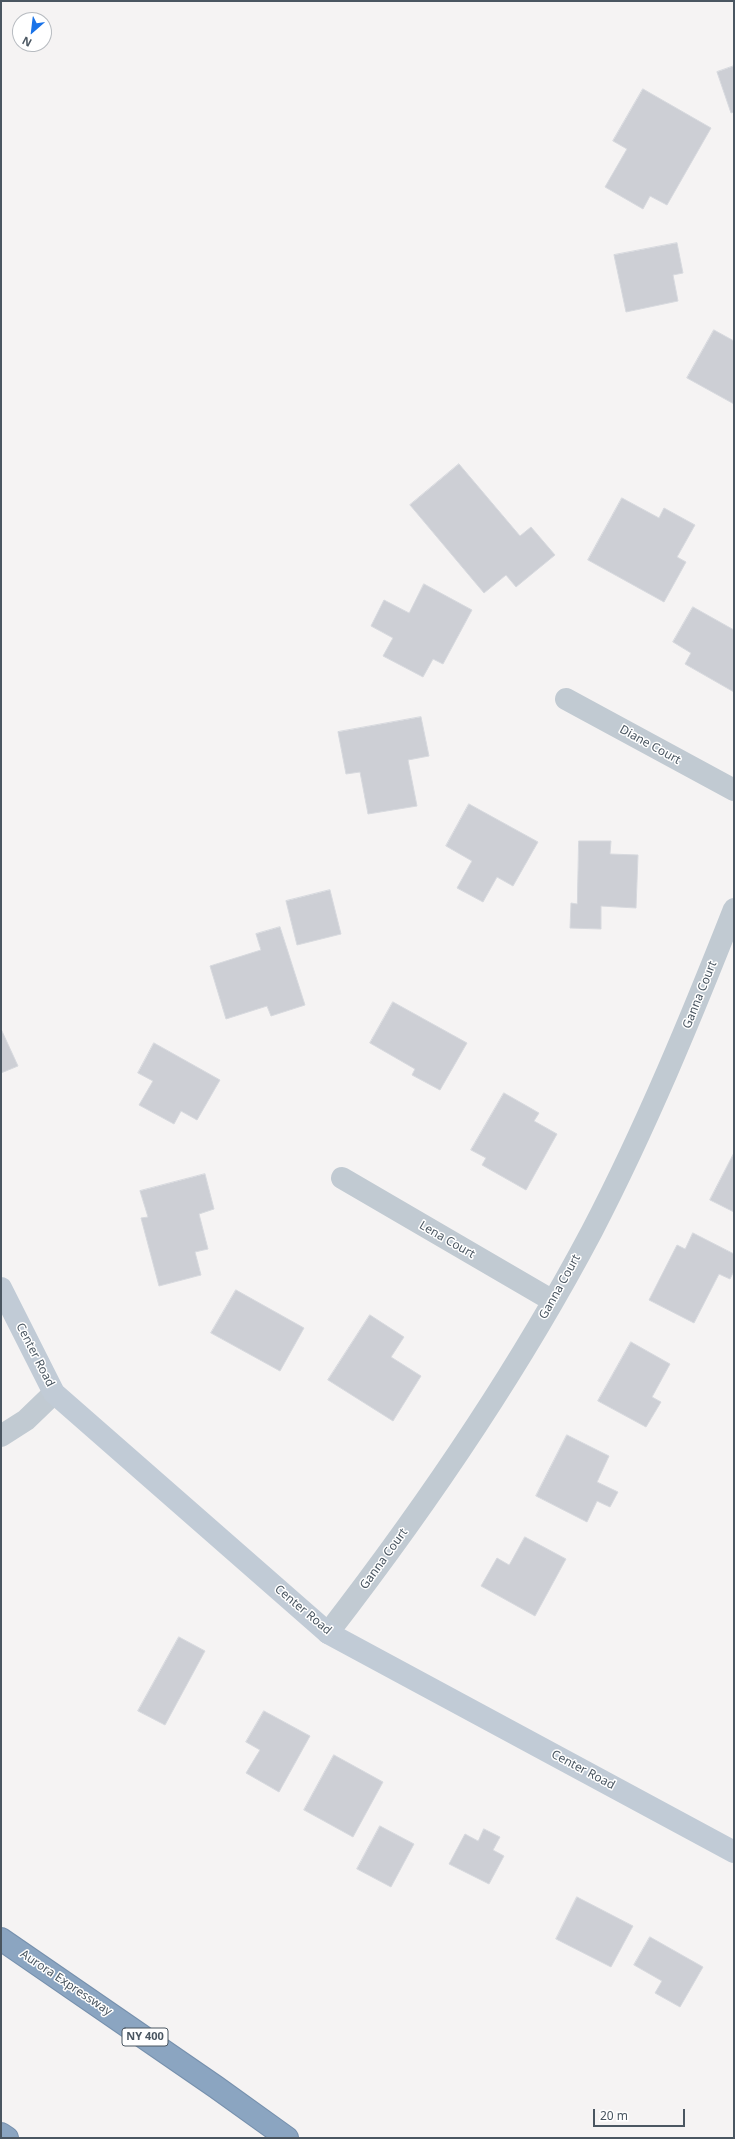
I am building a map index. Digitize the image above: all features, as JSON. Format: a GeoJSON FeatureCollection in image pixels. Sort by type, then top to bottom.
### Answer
{"type":"FeatureCollection","features":[{"type":"Feature","properties":{"kind":"highway","name":"Aurora Expressway"},"geometry":{"type":"LineString","coordinates":[[1,1939],[119,2019],[287,2138]]}},
{"type":"Feature","properties":{"kind":"highway"},"geometry":{"type":"LineString","coordinates":[[1,2134],[6,2138]]}},
{"type":"Feature","properties":{"kind":"main road","name":"Center Road"},"geometry":{"type":"LineString","coordinates":[[1,1288],[54,1393],[328,1633],[734,1852]]}},
{"type":"Feature","properties":{"kind":"street","name":"Diane Court"},"geometry":{"type":"LineString","coordinates":[[566,699],[734,790]]}},
{"type":"Feature","properties":{"kind":"street","name":"Ganna Court"},"geometry":{"type":"LineString","coordinates":[[328,1633],[377,1569],[469,1438],[553,1301],[627,1160],[692,1015],[734,909]]}},
{"type":"Feature","properties":{"kind":"street","name":"Lena Court"},"geometry":{"type":"LineString","coordinates":[[342,1178],[553,1301]]}},
{"type":"Feature","properties":{"kind":"street"},"geometry":{"type":"LineString","coordinates":[[1,1436],[26,1420],[54,1393]]}},
{"type":"Feature","properties":{"kind":"building"},"geometry":{"type":"Polygon","coordinates":[[[734,66],[734,112],[731,113],[717,72],[734,66]]]}},
{"type":"Feature","properties":{"kind":"building"},"geometry":{"type":"Polygon","coordinates":[[[643,89],[711,128],[667,205],[650,196],[643,209],[605,187],[627,149],[613,141],[643,89]]]}},
{"type":"Feature","properties":{"kind":"building"},"geometry":{"type":"Polygon","coordinates":[[[677,243],[683,273],[673,275],[678,301],[626,312],[614,255],[677,243]]]}},
{"type":"Feature","properties":{"kind":"building"},"geometry":{"type":"Polygon","coordinates":[[[714,330],[734,341],[734,404],[687,378],[714,330]]]}},
{"type":"Feature","properties":{"kind":"building"},"geometry":{"type":"Polygon","coordinates":[[[459,464],[520,536],[531,527],[555,555],[516,587],[506,575],[484,593],[410,505],[459,464]]]}},
{"type":"Feature","properties":{"kind":"building"},"geometry":{"type":"Polygon","coordinates":[[[622,498],[659,518],[664,508],[695,525],[677,557],[686,562],[664,602],[588,560],[622,498]]]}},
{"type":"Feature","properties":{"kind":"building"},"geometry":{"type":"Polygon","coordinates":[[[424,584],[472,610],[443,664],[433,659],[423,677],[383,656],[393,638],[371,626],[384,600],[409,613],[424,584]]]}},
{"type":"Feature","properties":{"kind":"building"},"geometry":{"type":"Polygon","coordinates":[[[693,607],[734,630],[734,692],[685,664],[691,653],[673,642],[693,607]]]}},
{"type":"Feature","properties":{"kind":"building"},"geometry":{"type":"Polygon","coordinates":[[[421,717],[429,756],[408,760],[417,806],[368,814],[360,772],[346,774],[338,732],[421,717]]]}},
{"type":"Feature","properties":{"kind":"building"},"geometry":{"type":"Polygon","coordinates":[[[469,804],[538,842],[513,886],[497,877],[483,902],[457,888],[472,861],[446,846],[469,804]]]}},
{"type":"Feature","properties":{"kind":"building"},"geometry":{"type":"Polygon","coordinates":[[[579,841],[611,841],[610,854],[638,855],[636,908],[601,906],[601,929],[570,928],[571,903],[577,904],[579,841]]]}},
{"type":"Feature","properties":{"kind":"building"},"geometry":{"type":"Polygon","coordinates":[[[330,890],[341,934],[297,945],[286,901],[330,890]]]}},
{"type":"Feature","properties":{"kind":"building"},"geometry":{"type":"Polygon","coordinates":[[[280,927],[305,1005],[271,1016],[267,1006],[226,1019],[210,966],[261,950],[256,934],[280,927]]]}},
{"type":"Feature","properties":{"kind":"building"},"geometry":{"type":"Polygon","coordinates":[[[393,1002],[467,1043],[440,1090],[412,1075],[415,1069],[370,1043],[393,1002]]]}},
{"type":"Feature","properties":{"kind":"building"},"geometry":{"type":"Polygon","coordinates":[[[1,1029],[18,1066],[1,1073],[1,1029]]]}},
{"type":"Feature","properties":{"kind":"building"},"geometry":{"type":"Polygon","coordinates":[[[154,1043],[220,1080],[197,1120],[181,1111],[174,1124],[139,1105],[153,1081],[138,1073],[154,1043]]]}},
{"type":"Feature","properties":{"kind":"building"},"geometry":{"type":"Polygon","coordinates":[[[504,1093],[539,1113],[534,1121],[557,1134],[526,1190],[482,1165],[486,1158],[471,1150],[504,1093]]]}},
{"type":"Feature","properties":{"kind":"building"},"geometry":{"type":"Polygon","coordinates":[[[734,1153],[734,1212],[710,1200],[734,1153]]]}},
{"type":"Feature","properties":{"kind":"building"},"geometry":{"type":"Polygon","coordinates":[[[205,1174],[214,1209],[199,1214],[208,1249],[195,1252],[201,1275],[159,1286],[141,1218],[148,1217],[140,1191],[205,1174]]]}},
{"type":"Feature","properties":{"kind":"building"},"geometry":{"type":"Polygon","coordinates":[[[693,1233],[734,1254],[734,1271],[730,1279],[719,1274],[694,1323],[649,1300],[677,1245],[685,1249],[693,1233]]]}},
{"type":"Feature","properties":{"kind":"building"},"geometry":{"type":"Polygon","coordinates":[[[236,1290],[304,1328],[280,1371],[211,1333],[236,1290]]]}},
{"type":"Feature","properties":{"kind":"building"},"geometry":{"type":"Polygon","coordinates":[[[370,1315],[404,1337],[391,1357],[421,1376],[393,1421],[328,1380],[370,1315]]]}},
{"type":"Feature","properties":{"kind":"building"},"geometry":{"type":"Polygon","coordinates":[[[631,1342],[670,1364],[652,1397],[661,1402],[646,1427],[598,1401],[631,1342]]]}},
{"type":"Feature","properties":{"kind":"building"},"geometry":{"type":"Polygon","coordinates":[[[567,1435],[609,1456],[597,1482],[618,1492],[610,1507],[597,1501],[587,1522],[536,1496],[567,1435]]]}},
{"type":"Feature","properties":{"kind":"building"},"geometry":{"type":"Polygon","coordinates":[[[525,1537],[566,1559],[535,1616],[481,1586],[497,1558],[509,1565],[525,1537]]]}},
{"type":"Feature","properties":{"kind":"building"},"geometry":{"type":"Polygon","coordinates":[[[179,1637],[205,1651],[165,1725],[138,1711],[179,1637]]]}},
{"type":"Feature","properties":{"kind":"building"},"geometry":{"type":"Polygon","coordinates":[[[264,1711],[310,1736],[279,1792],[246,1773],[260,1750],[246,1742],[264,1711]]]}},
{"type":"Feature","properties":{"kind":"building"},"geometry":{"type":"Polygon","coordinates":[[[334,1755],[383,1782],[353,1837],[304,1810],[334,1755]]]}},
{"type":"Feature","properties":{"kind":"building"},"geometry":{"type":"Polygon","coordinates":[[[380,1826],[414,1844],[391,1887],[357,1869],[380,1826]]]}},
{"type":"Feature","properties":{"kind":"building"},"geometry":{"type":"Polygon","coordinates":[[[484,1829],[500,1837],[493,1850],[504,1856],[489,1884],[449,1864],[465,1834],[478,1841],[484,1829]]]}},
{"type":"Feature","properties":{"kind":"building"},"geometry":{"type":"Polygon","coordinates":[[[577,1897],[633,1926],[611,1967],[556,1939],[577,1897]]]}},
{"type":"Feature","properties":{"kind":"building"},"geometry":{"type":"Polygon","coordinates":[[[650,1937],[703,1967],[680,2007],[655,1993],[662,1981],[634,1965],[650,1937]]]}}]}
